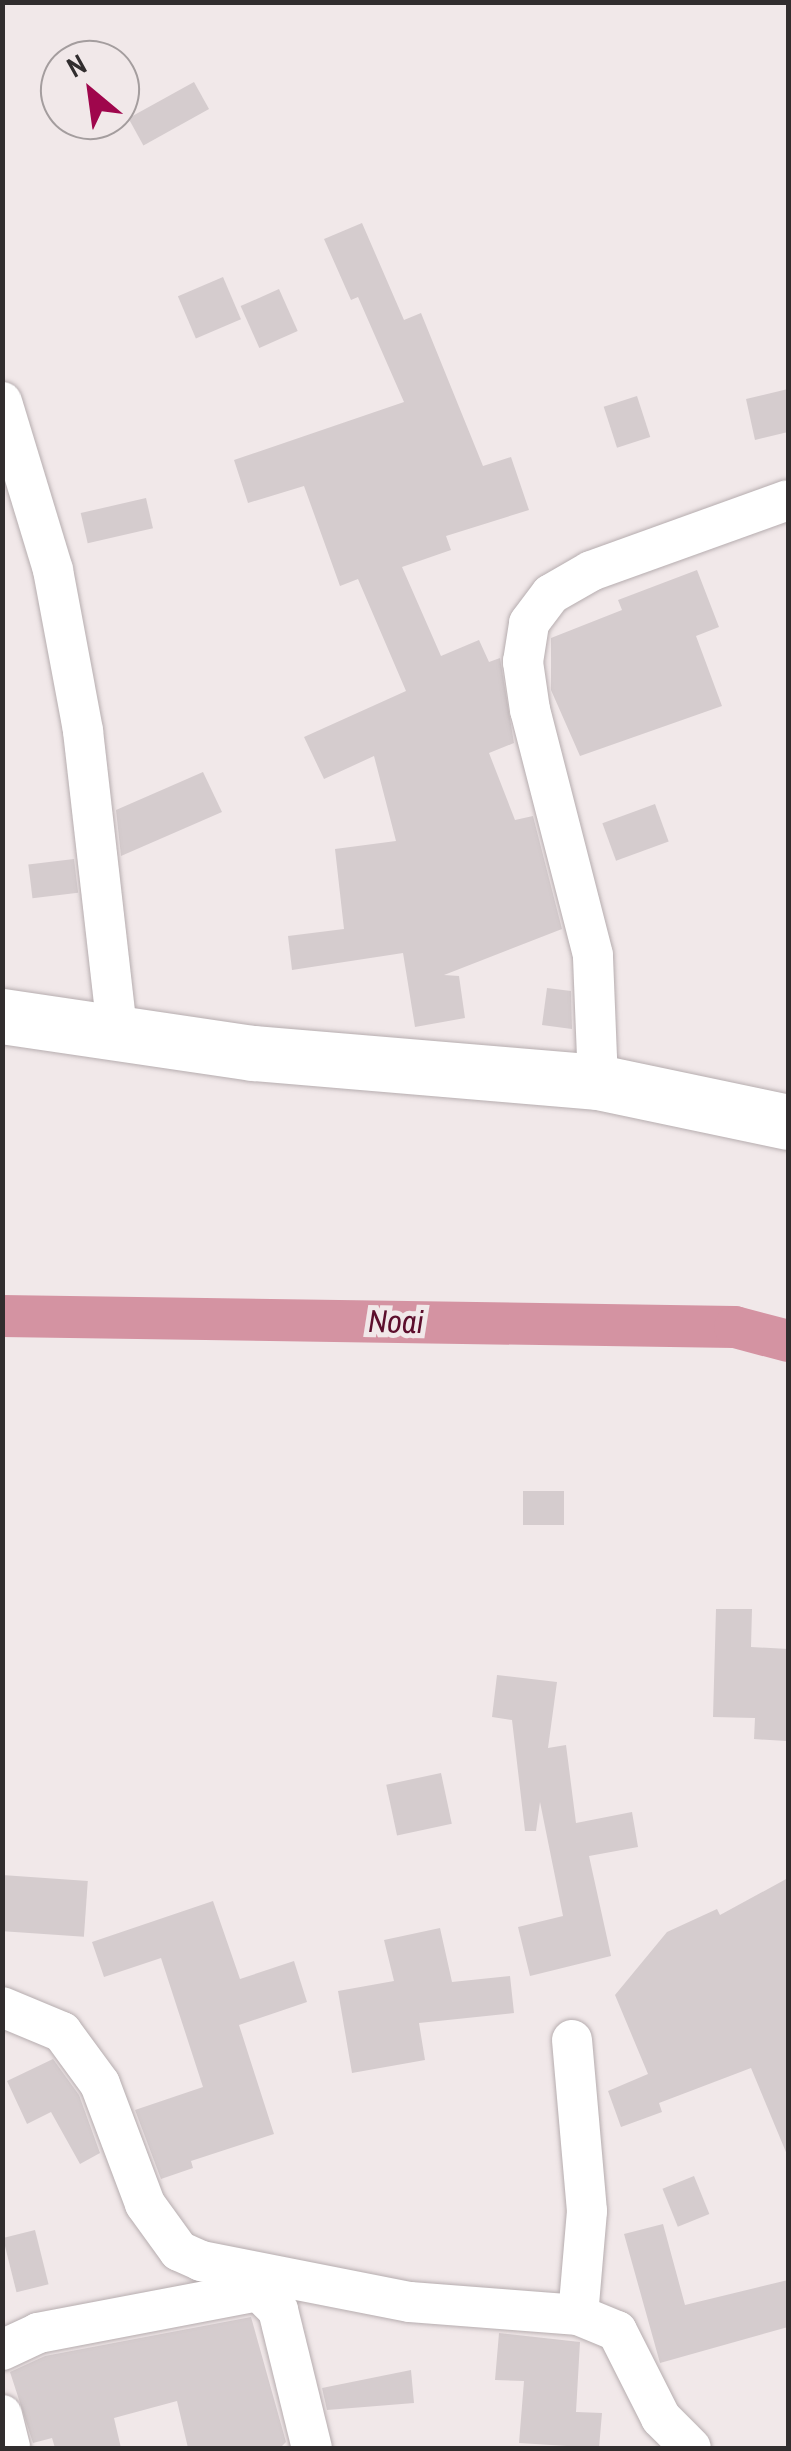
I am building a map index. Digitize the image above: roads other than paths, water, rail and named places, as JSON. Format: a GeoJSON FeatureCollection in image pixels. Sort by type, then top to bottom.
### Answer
{"type":"FeatureCollection","features":[{"type":"Feature","properties":{"kind":"street"},"geometry":{"type":"LineString","coordinates":[[2,402],[52,570],[83,731],[118,1036]]}},
{"type":"Feature","properties":{"kind":"street"},"geometry":{"type":"LineString","coordinates":[[598,1082],[593,955],[530,710],[523,662],[529,623],[551,594],[590,570],[788,500]]}},
{"type":"Feature","properties":{"kind":"street"},"geometry":{"type":"LineString","coordinates":[[2,1016],[118,1036],[598,1082],[788,1122]]}},
{"type":"Feature","properties":{"kind":"street"},"geometry":{"type":"LineString","coordinates":[[2,2007],[62,2032],[100,2084],[144,2204],[179,2251],[201,2261],[410,2302],[578,2315],[617,2331],[662,2418],[691,2448]]}},
{"type":"Feature","properties":{"kind":"street"},"geometry":{"type":"LineString","coordinates":[[572,2040],[588,2226],[578,2315]]}},
{"type":"Feature","properties":{"kind":"street"},"geometry":{"type":"LineString","coordinates":[[2,2350],[38,2333],[259,2291],[278,2310],[312,2448]]}},
{"type":"Feature","properties":{"kind":"street"},"geometry":{"type":"LineString","coordinates":[[2,2415],[10,2448]]}},
{"type":"Feature","properties":{"kind":"waterway","name":"Noai"},"geometry":{"type":"LineString","coordinates":[[2,1316],[735,1327],[788,1341]]}}]}
